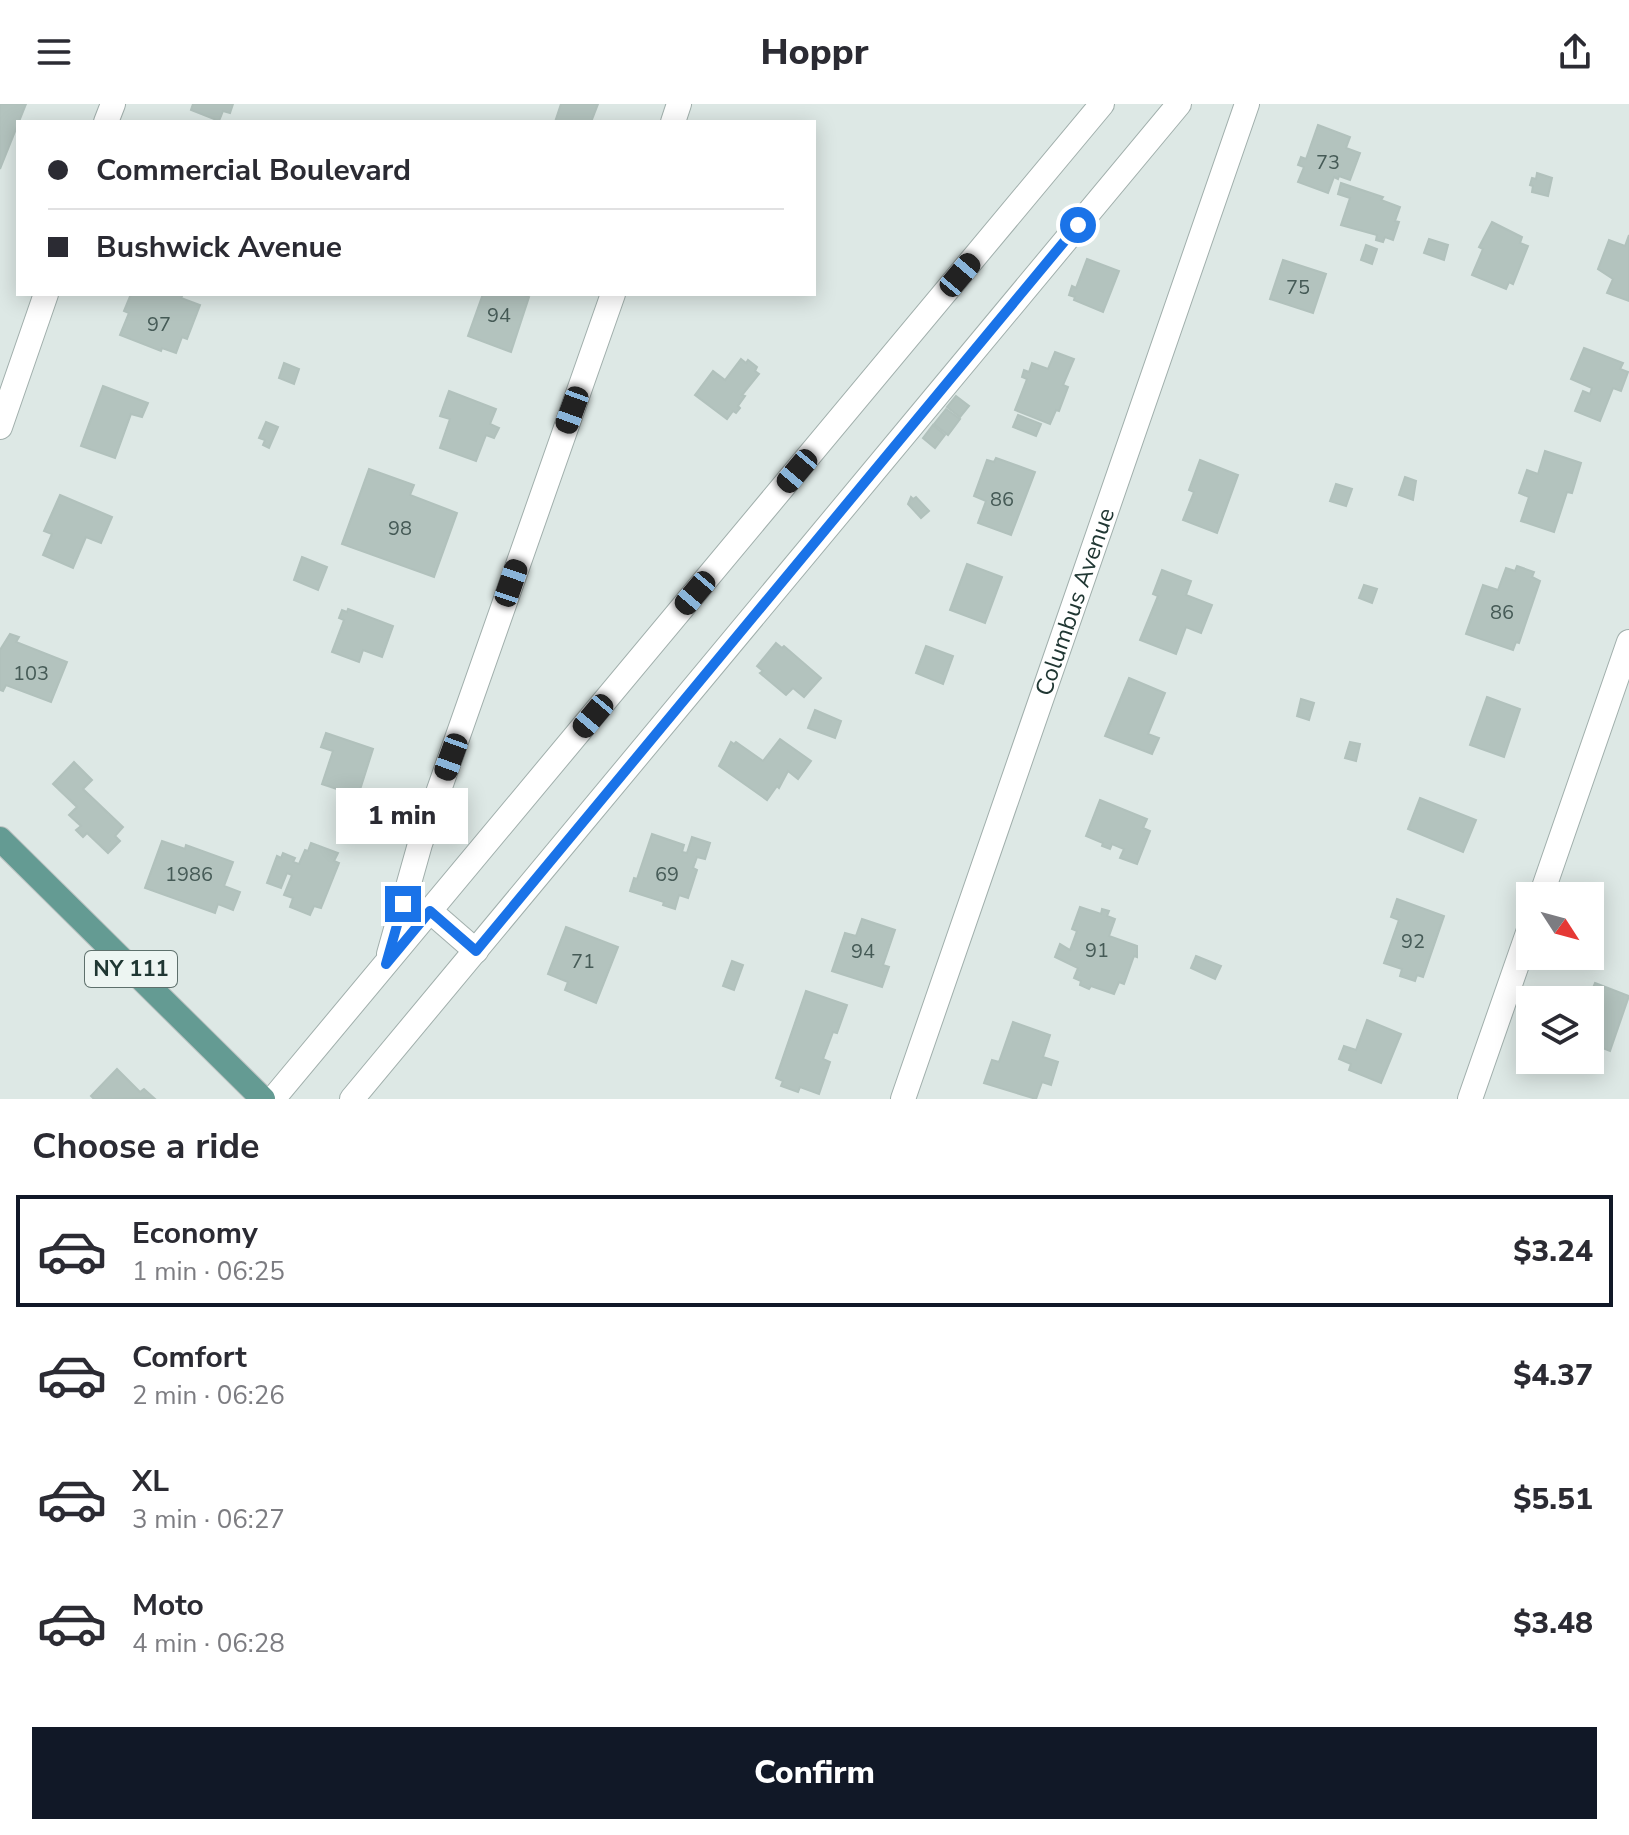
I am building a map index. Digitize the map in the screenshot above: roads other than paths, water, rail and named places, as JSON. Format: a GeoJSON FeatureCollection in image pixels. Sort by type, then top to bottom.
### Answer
{"type":"FeatureCollection","features":[{"type":"Feature","properties":{"kind":"main road","name":"NY 111"},"geometry":{"type":"LineString","coordinates":[[0,839],[263,1099]]}},
{"type":"Feature","properties":{"kind":"street"},"geometry":{"type":"LineString","coordinates":[[273,1099],[1102,104]]}},
{"type":"Feature","properties":{"kind":"street"},"geometry":{"type":"LineString","coordinates":[[352,1099],[1179,104]]}},
{"type":"Feature","properties":{"kind":"street","name":"Columbus Avenue"},"geometry":{"type":"LineString","coordinates":[[903,1099],[1247,104]]}},
{"type":"Feature","properties":{"kind":"street"},"geometry":{"type":"LineString","coordinates":[[0,427],[45,296]]}},
{"type":"Feature","properties":{"kind":"street"},"geometry":{"type":"LineString","coordinates":[[386,964],[420,844],[612,296]]}},
{"type":"Feature","properties":{"kind":"street"},"geometry":{"type":"LineString","coordinates":[[1546,882],[1629,642]]}},
{"type":"Feature","properties":{"kind":"street"},"geometry":{"type":"LineString","coordinates":[[430,911],[476,951]]}},
{"type":"Feature","properties":{"kind":"street"},"geometry":{"type":"LineString","coordinates":[[1470,1099],[1516,967]]}}]}
